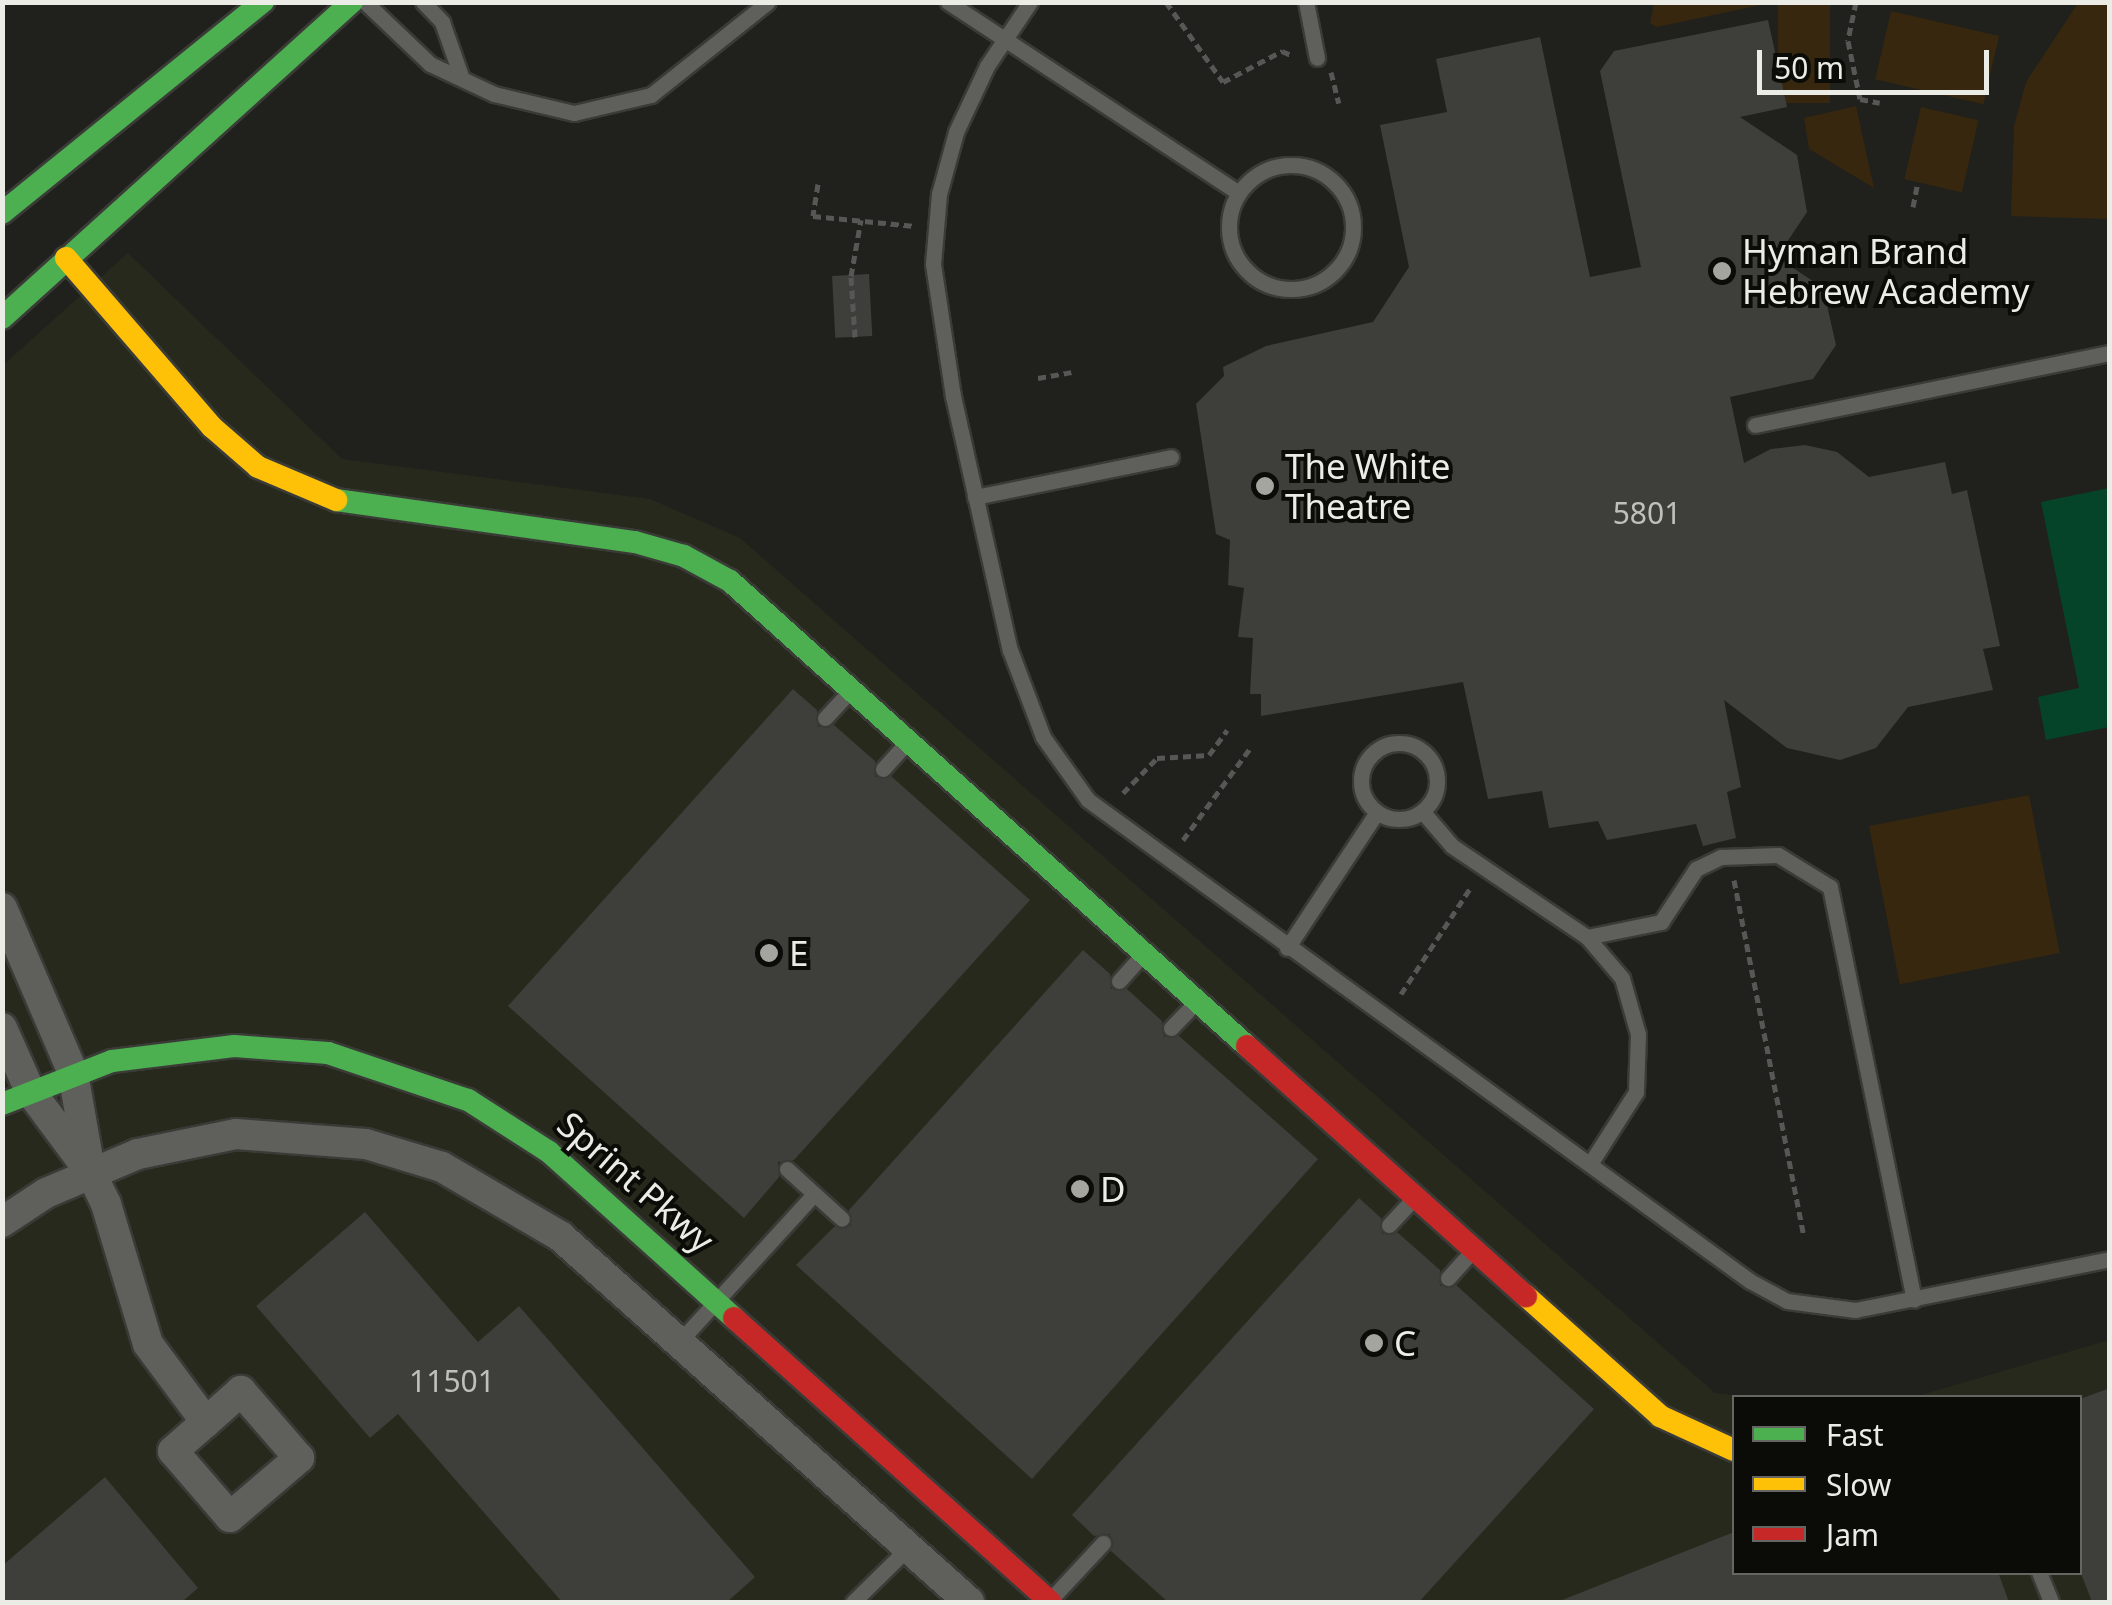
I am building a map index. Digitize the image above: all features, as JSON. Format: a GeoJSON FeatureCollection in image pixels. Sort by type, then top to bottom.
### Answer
{"type":"FeatureCollection","features":[{"type":"Feature","properties":{"kind":"street"},"geometry":{"type":"LineString","coordinates":[[2,213],[263,2]]}},
{"type":"Feature","properties":{"kind":"street"},"geometry":{"type":"LineString","coordinates":[[2,318],[352,2]]}},
{"type":"Feature","properties":{"kind":"street"},"geometry":{"type":"LineString","coordinates":[[66,258],[212,427],[258,467],[353,504],[636,542],[684,556],[763,606],[1660,1416],[1732,1449]]}},
{"type":"Feature","properties":{"kind":"street"},"geometry":{"type":"LineString","coordinates":[[2,908],[73,1073],[91,1172],[122,1241],[148,1344],[206,1422]]}},
{"type":"Feature","properties":{"kind":"street"},"geometry":{"type":"LineString","coordinates":[[2,1028],[16,1098],[91,1172]]}},
{"type":"Feature","properties":{"kind":"street","name":"Sprint Pkwy"},"geometry":{"type":"LineString","coordinates":[[16,1098],[73,1073],[153,1052],[234,1046],[328,1053],[392,1070],[468,1100],[549,1152],[1049,1602]]}},
{"type":"Feature","properties":{"kind":"street"},"geometry":{"type":"LineString","coordinates":[[2,1222],[91,1172],[157,1148],[236,1134],[320,1137],[408,1154],[526,1211],[679,1342],[968,1602]]}},
{"type":"Feature","properties":{"kind":"lane"},"geometry":{"type":"LineString","coordinates":[[365,2],[411,51],[534,107],[574,113],[612,109],[684,76],[768,2]]}},
{"type":"Feature","properties":{"kind":"lane"},"geometry":{"type":"LineString","coordinates":[[423,2],[442,22],[461,76]]}},
{"type":"Feature","properties":{"kind":"lane"},"geometry":{"type":"LineString","coordinates":[[948,2],[1239,193]]}},
{"type":"Feature","properties":{"kind":"lane"},"geometry":{"type":"LineString","coordinates":[[1030,2],[1003,39],[956,132],[939,194],[932,264],[975,497],[1024,694],[1068,777],[1113,823],[1787,1301],[1854,1310],[2110,1259]]}},
{"type":"Feature","properties":{"kind":"lane"},"geometry":{"type":"LineString","coordinates":[[1306,2],[1313,62]]}},
{"type":"Feature","properties":{"kind":"lane"},"geometry":{"type":"LineString","coordinates":[[1289,164],[1326,175],[1350,206],[1354,225],[1342,262],[1328,278],[1298,288],[1266,284],[1248,272],[1229,234],[1239,193],[1252,178],[1289,164]]}},
{"type":"Feature","properties":{"kind":"lane"},"geometry":{"type":"LineString","coordinates":[[1755,425],[2110,352]]}},
{"type":"Feature","properties":{"kind":"lane"},"geometry":{"type":"LineString","coordinates":[[975,497],[1171,457]]}},
{"type":"Feature","properties":{"kind":"lane"},"geometry":{"type":"LineString","coordinates":[[825,718],[852,688]]}},
{"type":"Feature","properties":{"kind":"lane"},"geometry":{"type":"LineString","coordinates":[[883,769],[910,740]]}},
{"type":"Feature","properties":{"kind":"lane"},"geometry":{"type":"LineString","coordinates":[[1398,742],[1422,750],[1436,771],[1434,795],[1422,810],[1394,818],[1377,812],[1365,796],[1362,772],[1375,751],[1398,742]]}},
{"type":"Feature","properties":{"kind":"lane"},"geometry":{"type":"LineString","coordinates":[[1422,810],[1444,839],[1587,936],[1622,978],[1640,1064],[1624,1119],[1590,1164]]}},
{"type":"Feature","properties":{"kind":"lane"},"geometry":{"type":"LineString","coordinates":[[1287,948],[1377,812]]}},
{"type":"Feature","properties":{"kind":"lane"},"geometry":{"type":"LineString","coordinates":[[1587,936],[1661,922],[1696,869],[1730,856],[1778,856],[1830,886],[1914,1300]]}},
{"type":"Feature","properties":{"kind":"lane"},"geometry":{"type":"LineString","coordinates":[[1119,982],[1145,952]]}},
{"type":"Feature","properties":{"kind":"lane"},"geometry":{"type":"LineString","coordinates":[[1171,1028],[1198,1000]]}},
{"type":"Feature","properties":{"kind":"lane"},"geometry":{"type":"LineString","coordinates":[[786,1169],[842,1219]]}},
{"type":"Feature","properties":{"kind":"lane"},"geometry":{"type":"LineString","coordinates":[[679,1342],[814,1194]]}},
{"type":"Feature","properties":{"kind":"lane"},"geometry":{"type":"LineString","coordinates":[[1390,1225],[1416,1196]]}},
{"type":"Feature","properties":{"kind":"lane"},"geometry":{"type":"LineString","coordinates":[[1448,1278],[1474,1249]]}},
{"type":"Feature","properties":{"kind":"lane"},"geometry":{"type":"LineString","coordinates":[[1049,1602],[1102,1543]]}},
{"type":"Feature","properties":{"kind":"lane"},"geometry":{"type":"LineString","coordinates":[[854,1602],[908,1548]]}},
{"type":"Feature","properties":{"kind":"lane"},"geometry":{"type":"LineString","coordinates":[[2040,1575],[2051,1602]]}},
{"type":"Feature","properties":{"kind":"path"},"geometry":{"type":"LineString","coordinates":[[1166,2],[1223,82],[1282,51],[1334,74],[1339,103]]}},
{"type":"Feature","properties":{"kind":"path"},"geometry":{"type":"LineString","coordinates":[[1856,2],[1848,41],[1860,100],[1880,104]]}},
{"type":"Feature","properties":{"kind":"path"},"geometry":{"type":"LineString","coordinates":[[1913,207],[1918,182]]}},
{"type":"Feature","properties":{"kind":"path"},"geometry":{"type":"LineString","coordinates":[[818,184],[813,216],[918,226]]}},
{"type":"Feature","properties":{"kind":"path"},"geometry":{"type":"LineString","coordinates":[[855,336],[851,276],[860,220]]}},
{"type":"Feature","properties":{"kind":"path"},"geometry":{"type":"LineString","coordinates":[[1038,378],[1070,372]]}},
{"type":"Feature","properties":{"kind":"path"},"geometry":{"type":"LineString","coordinates":[[1123,793],[1157,758],[1209,755],[1227,730]]}},
{"type":"Feature","properties":{"kind":"path"},"geometry":{"type":"LineString","coordinates":[[1183,840],[1251,747]]}},
{"type":"Feature","properties":{"kind":"path"},"geometry":{"type":"LineString","coordinates":[[1730,856],[1804,1236]]}},
{"type":"Feature","properties":{"kind":"path"},"geometry":{"type":"LineString","coordinates":[[1401,994],[1481,872],[1479,864]]}},
{"type":"Feature","properties":{"kind":"shaded area"},"geometry":{"type":"Polygon","coordinates":[[[1654,2],[1770,3],[1657,27],[1650,23],[1654,2]]]}},
{"type":"Feature","properties":{"kind":"shaded area"},"geometry":{"type":"Polygon","coordinates":[[[1778,3],[1830,3],[1830,103],[1778,103],[1778,3]]]}},
{"type":"Feature","properties":{"kind":"shaded area"},"geometry":{"type":"Polygon","coordinates":[[[2078,3],[2109,3],[2109,219],[2011,216],[2014,126],[2026,82],[2078,3]]]}},
{"type":"Feature","properties":{"kind":"shaded area"},"geometry":{"type":"Polygon","coordinates":[[[1891,11],[1999,36],[1983,104],[1875,79],[1891,11]]]}},
{"type":"Feature","properties":{"kind":"shaded area"},"geometry":{"type":"Polygon","coordinates":[[[1856,106],[1874,188],[1809,149],[1804,118],[1856,106]]]}},
{"type":"Feature","properties":{"kind":"shaded area"},"geometry":{"type":"Polygon","coordinates":[[[1921,107],[1978,120],[1962,192],[1904,179],[1921,107]]]}},
{"type":"Feature","properties":{"kind":"shaded area"},"geometry":{"type":"Polygon","coordinates":[[[128,253],[342,459],[650,499],[740,538],[1715,1393],[1732,1395],[1732,1575],[2082,1575],[2082,1395],[1921,1395],[2109,1340],[2109,1602],[3,1602],[2,366],[128,253]]]}},
{"type":"Feature","properties":{"kind":"shaded area"},"geometry":{"type":"Polygon","coordinates":[[[2109,488],[2109,727],[2046,740],[2038,697],[2079,688],[2041,502],[2109,488]]]}},
{"type":"Feature","properties":{"kind":"shaded area"},"geometry":{"type":"Polygon","coordinates":[[[2029,795],[2060,953],[1900,984],[1869,826],[2029,795]]]}},
{"type":"Feature","properties":{"kind":"building"},"geometry":{"type":"Polygon","coordinates":[[[1768,20],[1787,107],[1740,117],[1797,155],[1807,212],[1777,257],[1823,288],[1836,345],[1813,379],[1730,397],[1744,463],[1771,449],[1805,445],[1837,452],[1869,477],[1945,462],[1952,494],[1967,490],[2000,646],[1983,649],[1993,690],[1908,707],[1876,748],[1840,760],[1787,748],[1724,700],[1741,787],[1727,792],[1736,838],[1703,846],[1696,824],[1607,840],[1598,821],[1549,828],[1542,791],[1488,799],[1463,682],[1261,716],[1261,694],[1250,694],[1253,638],[1238,637],[1244,588],[1228,585],[1230,540],[1216,534],[1196,404],[1224,376],[1223,367],[1266,346],[1373,322],[1409,267],[1380,125],[1447,112],[1436,59],[1540,37],[1590,277],[1641,267],[1600,71],[1614,51],[1768,20]]]}},
{"type":"Feature","properties":{"kind":"building"},"geometry":{"type":"Polygon","coordinates":[[[869,274],[872,336],[835,338],[832,276],[869,274]]]}},
{"type":"Feature","properties":{"kind":"building","name":"E"},"geometry":{"type":"Polygon","coordinates":[[[793,689],[817,710],[818,727],[834,725],[875,761],[875,777],[891,776],[1030,900],[794,1160],[778,1162],[779,1177],[744,1218],[508,1006],[793,689]]]}},
{"type":"Feature","properties":{"kind":"building","name":"D"},"geometry":{"type":"Polygon","coordinates":[[[1083,950],[1110,974],[1111,989],[1127,989],[1162,1021],[1164,1037],[1179,1036],[1318,1159],[1032,1479],[796,1265],[834,1227],[851,1226],[849,1210],[1083,950]]]}},
{"type":"Feature","properties":{"kind":"building","name":"C"},"geometry":{"type":"Polygon","coordinates":[[[1359,1198],[1381,1218],[1382,1234],[1397,1232],[1440,1270],[1440,1286],[1456,1285],[1594,1409],[1419,1602],[1168,1602],[1111,1551],[1110,1534],[1094,1536],[1072,1515],[1359,1198]]]}},
{"type":"Feature","properties":{"kind":"building"},"geometry":{"type":"Polygon","coordinates":[[[365,1212],[478,1342],[519,1306],[755,1577],[727,1602],[562,1602],[398,1414],[370,1438],[256,1306],[365,1212]]]}},
{"type":"Feature","properties":{"kind":"building"},"geometry":{"type":"Polygon","coordinates":[[[2110,1388],[2110,1602],[2092,1602],[2082,1575],[2082,1398],[2110,1388]]]}},
{"type":"Feature","properties":{"kind":"building"},"geometry":{"type":"Polygon","coordinates":[[[105,1477],[198,1588],[182,1602],[2,1602],[2,1566],[105,1477]]]}},
{"type":"Feature","properties":{"kind":"building"},"geometry":{"type":"Polygon","coordinates":[[[1732,1533],[1732,1575],[1999,1575],[2009,1602],[1557,1602],[1732,1533]]]}},
{"type":"Feature","properties":{"kind":"traffic: fast"},"geometry":{"type":"LineString","coordinates":[[2,213],[263,2]]}},
{"type":"Feature","properties":{"kind":"traffic: fast"},"geometry":{"type":"LineString","coordinates":[[2,318],[352,2]]}},
{"type":"Feature","properties":{"kind":"traffic: fast"},"geometry":{"type":"LineString","coordinates":[[336,500],[635,542],[684,556],[730,581],[1247,1046]]}},
{"type":"Feature","properties":{"kind":"traffic: fast"},"geometry":{"type":"LineString","coordinates":[[2,1104],[112,1061],[234,1046],[328,1053],[468,1100],[549,1152],[734,1318]]}},
{"type":"Feature","properties":{"kind":"traffic: slow"},"geometry":{"type":"LineString","coordinates":[[66,258],[212,427],[258,467],[336,500]]}},
{"type":"Feature","properties":{"kind":"traffic: slow"},"geometry":{"type":"LineString","coordinates":[[1526,1296],[1660,1416],[1732,1449]]}},
{"type":"Feature","properties":{"kind":"traffic: jam"},"geometry":{"type":"LineString","coordinates":[[1247,1046],[1526,1296]]}},
{"type":"Feature","properties":{"kind":"traffic: jam"},"geometry":{"type":"LineString","coordinates":[[734,1318],[1050,1602]]}},
{"type":"Feature","properties":{"kind":"place","name":"Hyman Brand Hebrew Academy"},"geometry":{"type":"Point","coordinates":[1722,271]}},
{"type":"Feature","properties":{"kind":"place","name":"The White Theatre"},"geometry":{"type":"Point","coordinates":[1265,486]}},
{"type":"Feature","properties":{"kind":"place","name":"E"},"geometry":{"type":"Point","coordinates":[769,953]}},
{"type":"Feature","properties":{"kind":"place","name":"D"},"geometry":{"type":"Point","coordinates":[1080,1189]}},
{"type":"Feature","properties":{"kind":"place","name":"C"},"geometry":{"type":"Point","coordinates":[1374,1343]}}]}
